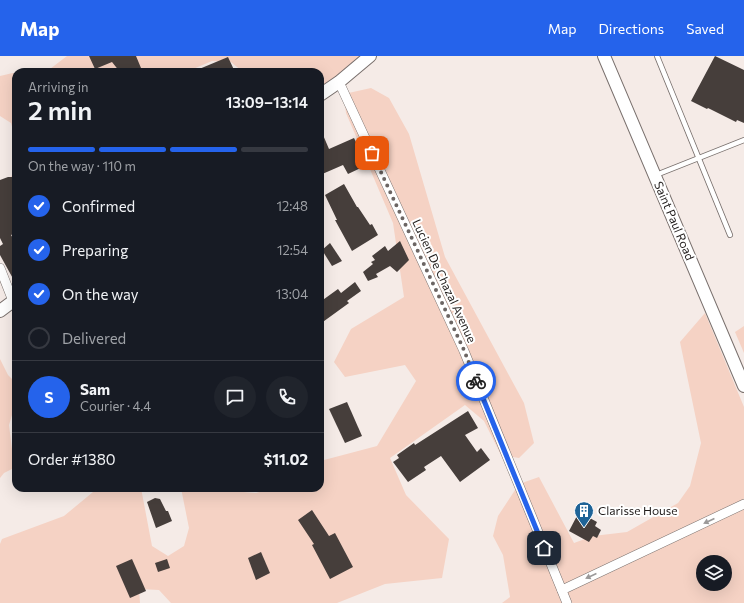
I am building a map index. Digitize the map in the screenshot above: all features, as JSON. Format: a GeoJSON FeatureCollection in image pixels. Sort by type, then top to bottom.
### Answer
{"type":"FeatureCollection","features":[{"type":"Feature","properties":{"kind":"main road"},"geometry":{"type":"LineString","coordinates":[[324,92],[370,56]]}},
{"type":"Feature","properties":{"kind":"main road","name":"Saint Paul Road"},"geometry":{"type":"LineString","coordinates":[[604,56],[744,386]]}},
{"type":"Feature","properties":{"kind":"main road"},"geometry":{"type":"LineString","coordinates":[[0,311],[12,302]]}},
{"type":"Feature","properties":{"kind":"street","name":"Lucien De Chazal Avenue"},"geometry":{"type":"LineString","coordinates":[[338,82],[464,350],[567,603]]}},
{"type":"Feature","properties":{"kind":"street"},"geometry":{"type":"LineString","coordinates":[[0,268],[12,295]]}},
{"type":"Feature","properties":{"kind":"street"},"geometry":{"type":"LineString","coordinates":[[562,590],[744,504]]}},
{"type":"Feature","properties":{"kind":"lane"},"geometry":{"type":"LineString","coordinates":[[657,56],[730,235]]}},
{"type":"Feature","properties":{"kind":"lane"},"geometry":{"type":"LineString","coordinates":[[654,175],[744,140]]}},
{"type":"Feature","properties":{"kind":"shaded area"},"geometry":{"type":"Polygon","coordinates":[[[67,56],[363,56],[324,90],[324,68],[238,68],[231,62],[212,61],[195,68],[51,68],[67,56]]]}},
{"type":"Feature","properties":{"kind":"shaded area"},"geometry":{"type":"Polygon","coordinates":[[[12,73],[12,127],[11,123],[0,116],[0,76],[12,73]]]}},
{"type":"Feature","properties":{"kind":"shaded area"},"geometry":{"type":"Polygon","coordinates":[[[371,88],[389,98],[409,134],[445,257],[524,403],[534,443],[519,458],[501,455],[484,421],[465,405],[390,458],[406,495],[449,539],[442,578],[385,584],[337,603],[171,603],[159,590],[139,589],[140,603],[0,603],[0,544],[2,539],[64,516],[93,492],[142,492],[152,546],[168,556],[184,546],[189,528],[182,492],[324,492],[324,460],[377,446],[416,381],[405,365],[345,377],[334,362],[351,329],[404,297],[393,223],[346,113],[344,94],[371,88]]]}},
{"type":"Feature","properties":{"kind":"shaded area"},"geometry":{"type":"Polygon","coordinates":[[[12,175],[12,203],[0,201],[12,175]]]}},
{"type":"Feature","properties":{"kind":"shaded area"},"geometry":{"type":"Polygon","coordinates":[[[705,313],[744,407],[744,603],[502,603],[510,597],[503,555],[493,536],[498,516],[519,484],[539,477],[574,543],[593,536],[627,532],[678,503],[690,486],[701,443],[680,342],[705,313]]]}},
{"type":"Feature","properties":{"kind":"shaded area"},"geometry":{"type":"Polygon","coordinates":[[[744,326],[744,353],[735,332],[744,326]]]}},
{"type":"Feature","properties":{"kind":"shaded area"},"geometry":{"type":"Polygon","coordinates":[[[0,359],[8,375],[12,379],[12,415],[9,425],[12,449],[12,469],[4,473],[0,478],[0,359]]]}},
{"type":"Feature","properties":{"kind":"building"},"geometry":{"type":"Polygon","coordinates":[[[89,56],[136,56],[141,68],[117,68],[112,62],[95,68],[89,56]]]}},
{"type":"Feature","properties":{"kind":"building"},"geometry":{"type":"Polygon","coordinates":[[[715,56],[744,70],[744,123],[737,120],[736,122],[691,101],[715,56]]]}},
{"type":"Feature","properties":{"kind":"building"},"geometry":{"type":"Polygon","coordinates":[[[228,57],[233,68],[202,68],[228,57]]]}},
{"type":"Feature","properties":{"kind":"building"},"geometry":{"type":"Polygon","coordinates":[[[324,137],[329,149],[354,138],[367,165],[348,174],[343,165],[324,173],[324,137]]]}},
{"type":"Feature","properties":{"kind":"building"},"geometry":{"type":"Polygon","coordinates":[[[12,177],[12,277],[0,255],[0,246],[3,244],[0,238],[0,180],[12,177]]]}},
{"type":"Feature","properties":{"kind":"building"},"geometry":{"type":"Polygon","coordinates":[[[344,184],[357,207],[370,225],[372,224],[378,235],[352,251],[335,220],[337,220],[325,195],[344,184]]]}},
{"type":"Feature","properties":{"kind":"building"},"geometry":{"type":"Polygon","coordinates":[[[400,241],[409,260],[397,272],[390,266],[376,274],[378,277],[368,281],[363,272],[373,264],[371,262],[375,260],[372,256],[385,246],[388,251],[400,241]]]}},
{"type":"Feature","properties":{"kind":"building"},"geometry":{"type":"Polygon","coordinates":[[[330,243],[342,261],[332,266],[324,253],[324,248],[330,243]]]}},
{"type":"Feature","properties":{"kind":"building"},"geometry":{"type":"Polygon","coordinates":[[[355,282],[361,291],[347,301],[349,303],[324,321],[324,299],[338,289],[341,293],[355,282]]]}},
{"type":"Feature","properties":{"kind":"building"},"geometry":{"type":"Polygon","coordinates":[[[347,402],[362,436],[345,443],[329,409],[347,402]]]}},
{"type":"Feature","properties":{"kind":"building"},"geometry":{"type":"Polygon","coordinates":[[[468,411],[478,428],[465,435],[477,452],[481,448],[490,460],[460,482],[441,456],[424,467],[426,470],[408,482],[393,462],[399,458],[397,455],[414,443],[415,445],[468,411]]]}},
{"type":"Feature","properties":{"kind":"building"},"geometry":{"type":"Polygon","coordinates":[[[155,498],[160,499],[166,511],[168,511],[172,521],[156,528],[147,502],[155,498]]]}},
{"type":"Feature","properties":{"kind":"building"},"geometry":{"type":"Polygon","coordinates":[[[312,510],[329,536],[335,533],[353,567],[330,579],[312,545],[314,544],[298,520],[312,510]]]}},
{"type":"Feature","properties":{"kind":"building","name":"Clarisse House"},"geometry":{"type":"Polygon","coordinates":[[[579,512],[597,522],[595,526],[601,530],[597,538],[593,536],[589,542],[569,531],[579,512]]]}},
{"type":"Feature","properties":{"kind":"building"},"geometry":{"type":"Polygon","coordinates":[[[261,552],[270,573],[256,580],[248,558],[261,552]]]}},
{"type":"Feature","properties":{"kind":"building"},"geometry":{"type":"Polygon","coordinates":[[[132,559],[146,591],[130,598],[116,566],[132,559]]]}},
{"type":"Feature","properties":{"kind":"building"},"geometry":{"type":"Polygon","coordinates":[[[167,559],[170,568],[158,572],[155,563],[167,559]]]}},
{"type":"Feature","properties":{"kind":"way so far"},"geometry":{"type":"LineString","coordinates":[[372,153],[464,350],[476,381]]}},
{"type":"Feature","properties":{"kind":"place","name":"Clarisse House"},"geometry":{"type":"Point","coordinates":[584,528]}},
{"type":"Feature","properties":{"kind":"route"},"geometry":{"type":"LineString","coordinates":[[476,381],[544,548]]}}]}
